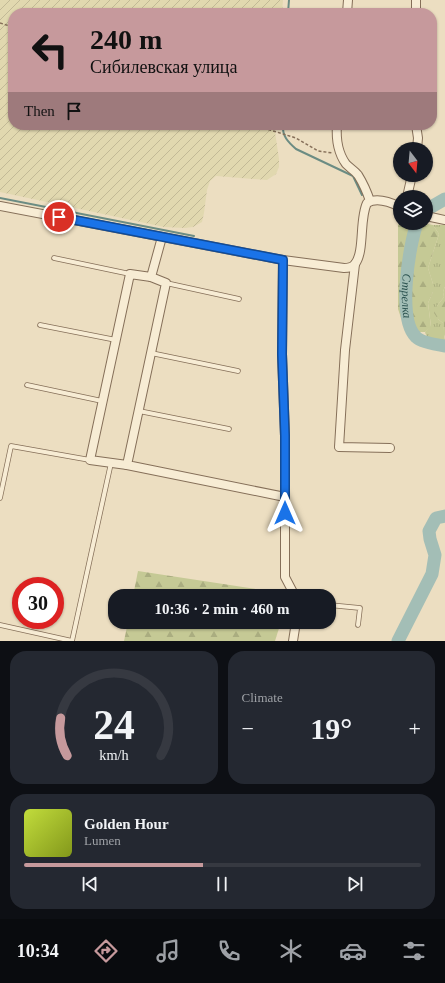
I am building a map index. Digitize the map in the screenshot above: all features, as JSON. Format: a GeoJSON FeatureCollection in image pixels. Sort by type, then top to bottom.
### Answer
{"type":"FeatureCollection","features":[{"type":"Feature","properties":{"kind":"street"},"geometry":{"type":"LineString","coordinates":[[337,130],[336,137],[340,155],[346,164],[357,174],[366,188],[370,201]]}},
{"type":"Feature","properties":{"kind":"street"},"geometry":{"type":"LineString","coordinates":[[417,130],[418,142]]}},
{"type":"Feature","properties":{"kind":"street"},"geometry":{"type":"LineString","coordinates":[[390,448],[339,447],[345,350],[355,264],[358,257],[365,207],[370,201],[380,200],[393,205]]}},
{"type":"Feature","properties":{"kind":"street"},"geometry":{"type":"LineString","coordinates":[[0,206],[283,260],[344,268],[350,268],[355,264]]}},
{"type":"Feature","properties":{"kind":"street"},"geometry":{"type":"LineString","coordinates":[[433,217],[445,220]]}},
{"type":"Feature","properties":{"kind":"street"},"geometry":{"type":"LineString","coordinates":[[151,277],[162,237]]}},
{"type":"Feature","properties":{"kind":"street"},"geometry":{"type":"LineString","coordinates":[[283,260],[282,354],[285,436],[285,577],[291,589]]}},
{"type":"Feature","properties":{"kind":"street"},"geometry":{"type":"LineString","coordinates":[[127,465],[166,283],[151,277],[130,274],[90,460],[127,465],[285,497]]}},
{"type":"Feature","properties":{"kind":"street"},"geometry":{"type":"LineString","coordinates":[[293,641],[295,629]]}},
{"type":"Feature","properties":{"kind":"lane"},"geometry":{"type":"LineString","coordinates":[[54,258],[130,274]]}},
{"type":"Feature","properties":{"kind":"lane"},"geometry":{"type":"LineString","coordinates":[[166,283],[239,299]]}},
{"type":"Feature","properties":{"kind":"lane"},"geometry":{"type":"LineString","coordinates":[[40,325],[116,340]]}},
{"type":"Feature","properties":{"kind":"lane"},"geometry":{"type":"LineString","coordinates":[[152,352],[238,371]]}},
{"type":"Feature","properties":{"kind":"lane"},"geometry":{"type":"LineString","coordinates":[[27,386],[103,401]]}},
{"type":"Feature","properties":{"kind":"lane"},"geometry":{"type":"LineString","coordinates":[[139,411],[229,429]]}},
{"type":"Feature","properties":{"kind":"lane"},"geometry":{"type":"LineString","coordinates":[[0,498],[11,446],[90,460]]}},
{"type":"Feature","properties":{"kind":"lane"},"geometry":{"type":"LineString","coordinates":[[0,624],[72,641],[110,463]]}},
{"type":"Feature","properties":{"kind":"lane"},"geometry":{"type":"LineString","coordinates":[[336,606],[360,608],[358,626]]}},
{"type":"Feature","properties":{"kind":"path"},"geometry":{"type":"LineString","coordinates":[[270,130],[296,138],[318,151],[340,155]]}},
{"type":"Feature","properties":{"kind":"shaded area"},"geometry":{"type":"Polygon","coordinates":[[[0,0],[283,0],[282,8],[8,8],[8,130],[275,130],[279,167],[276,174],[267,180],[216,176],[210,181],[207,190],[202,222],[193,227],[185,228],[164,227],[0,192],[0,0]]]}},
{"type":"Feature","properties":{"kind":"green space"},"geometry":{"type":"Polygon","coordinates":[[[433,225],[445,225],[444,297],[437,306],[438,319],[444,324],[445,344],[428,340],[425,332],[431,326],[428,303],[433,292],[433,284],[428,268],[439,234],[433,225]]]}},
{"type":"Feature","properties":{"kind":"green space"},"geometry":{"type":"Polygon","coordinates":[[[433,225],[439,234],[428,268],[433,284],[433,292],[428,303],[431,327],[425,332],[414,332],[401,318],[398,309],[398,230],[433,230],[433,225]]]}},
{"type":"Feature","properties":{"kind":"green space"},"geometry":{"type":"Polygon","coordinates":[[[445,286],[445,337],[443,332],[444,324],[434,313],[444,297],[443,292],[445,286]]]}},
{"type":"Feature","properties":{"kind":"green space"},"geometry":{"type":"Polygon","coordinates":[[[138,571],[255,589],[134,589],[138,571]]]}},
{"type":"Feature","properties":{"kind":"green space"},"geometry":{"type":"Polygon","coordinates":[[[127,629],[279,629],[275,641],[124,641],[127,629]]]}},
{"type":"Feature","properties":{"kind":"waterway"},"geometry":{"type":"LineString","coordinates":[[288,8],[289,0]]}},
{"type":"Feature","properties":{"kind":"waterway"},"geometry":{"type":"LineString","coordinates":[[283,130],[290,144],[296,149],[353,176],[362,195]]}},
{"type":"Feature","properties":{"kind":"waterway"},"geometry":{"type":"LineString","coordinates":[[0,198],[194,236]]}},
{"type":"Feature","properties":{"kind":"waterway","name":"Стрелка"},"geometry":{"type":"LineString","coordinates":[[433,206],[445,199]]}},
{"type":"Feature","properties":{"kind":"waterway","name":"Стрелка"},"geometry":{"type":"LineString","coordinates":[[415,230],[406,282],[407,315],[410,328],[418,339],[445,346]]}},
{"type":"Feature","properties":{"kind":"waterway","name":"Стрелка"},"geometry":{"type":"LineString","coordinates":[[398,641],[432,574],[435,555],[429,531],[436,518],[445,516]]}},
{"type":"Feature","properties":{"kind":"route"},"geometry":{"type":"LineString","coordinates":[[59,217],[283,260],[282,354],[285,436],[285,513]]}}]}
